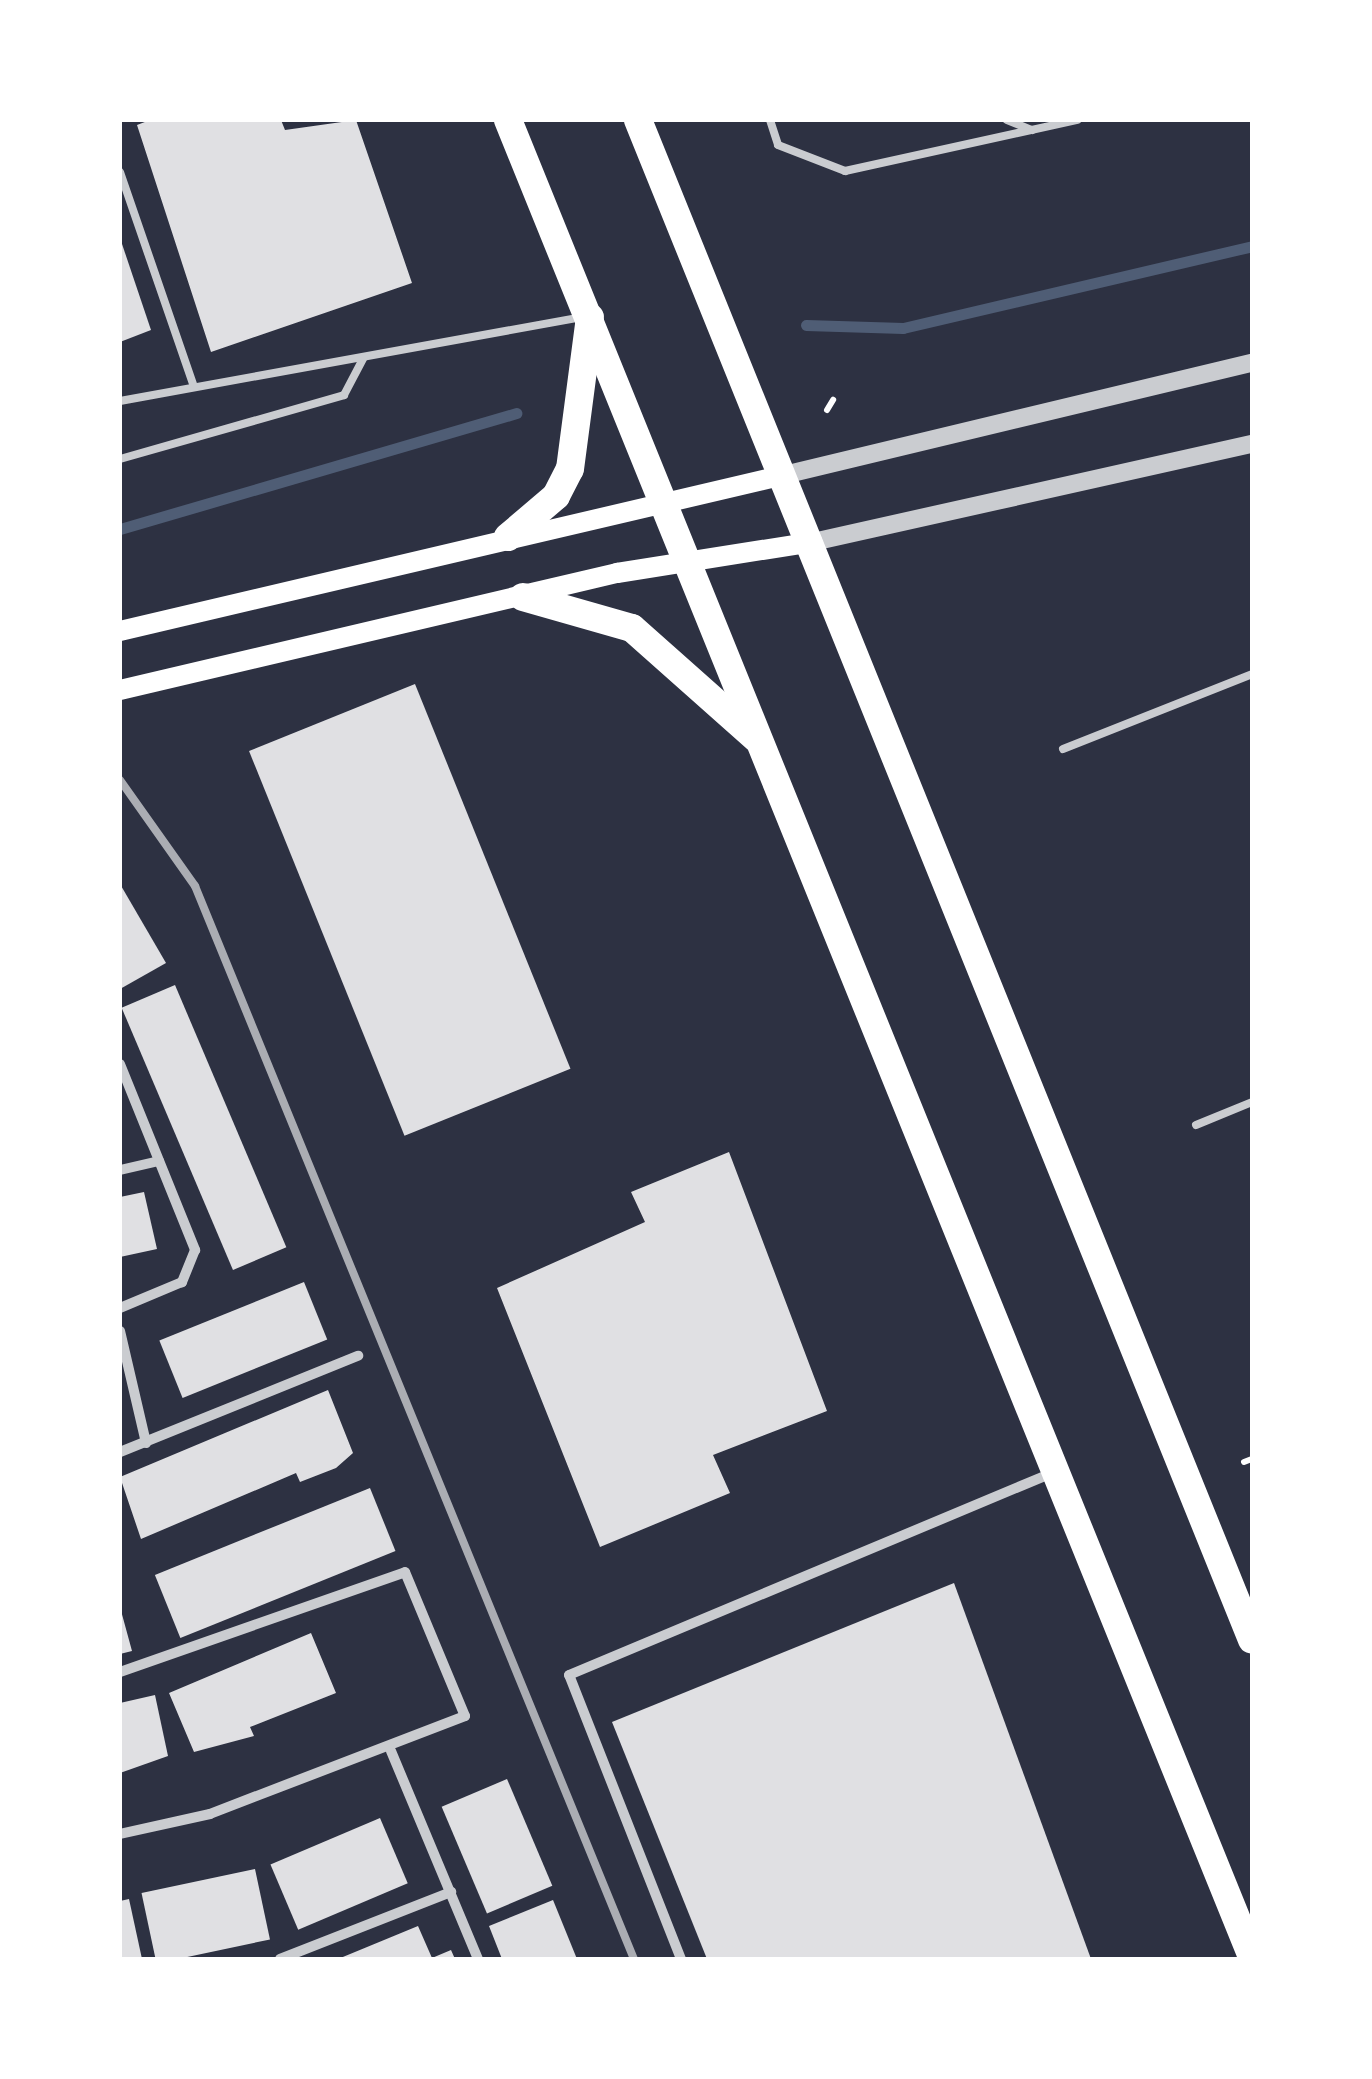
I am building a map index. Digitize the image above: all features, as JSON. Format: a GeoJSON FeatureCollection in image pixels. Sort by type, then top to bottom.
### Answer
{"type":"FeatureCollection","features":[{"type":"Feature","properties":{"kind":"highway"},"geometry":{"type":"LineString","coordinates":[[508,120],[692,561],[761,742],[1252,1957]]}},
{"type":"Feature","properties":{"kind":"highway"},"geometry":{"type":"LineString","coordinates":[[638,120],[813,542],[1252,1640]]}},
{"type":"Feature","properties":{"kind":"highway"},"geometry":{"type":"LineString","coordinates":[[508,537],[556,496],[570,469],[590,316]]}},
{"type":"Feature","properties":{"kind":"highway"},"geometry":{"type":"LineString","coordinates":[[523,598],[632,628],[761,742]]}},
{"type":"Feature","properties":{"kind":"main road"},"geometry":{"type":"LineString","coordinates":[[120,631],[784,475]]}},
{"type":"Feature","properties":{"kind":"main road"},"geometry":{"type":"LineString","coordinates":[[120,690],[692,561],[813,542]]}},
{"type":"Feature","properties":{"kind":"street"},"geometry":{"type":"LineString","coordinates":[[784,475],[1252,363]]}},
{"type":"Feature","properties":{"kind":"street"},"geometry":{"type":"LineString","coordinates":[[813,542],[1252,444]]}},
{"type":"Feature","properties":{"kind":"street"},"geometry":{"type":"LineString","coordinates":[[120,1064],[195,1250],[182,1282],[120,1308]]}},
{"type":"Feature","properties":{"kind":"street"},"geometry":{"type":"LineString","coordinates":[[120,1170],[159,1162]]}},
{"type":"Feature","properties":{"kind":"street"},"geometry":{"type":"LineString","coordinates":[[120,1331],[146,1443]]}},
{"type":"Feature","properties":{"kind":"street"},"geometry":{"type":"LineString","coordinates":[[120,1452],[358,1356]]}},
{"type":"Feature","properties":{"kind":"street"},"geometry":{"type":"LineString","coordinates":[[680,1959],[569,1675],[1056,1472]]}},
{"type":"Feature","properties":{"kind":"street"},"geometry":{"type":"LineString","coordinates":[[120,1672],[406,1572],[465,1716],[391,1752],[210,1814],[120,1834]]}},
{"type":"Feature","properties":{"kind":"street"},"geometry":{"type":"LineString","coordinates":[[391,1752],[478,1959]]}},
{"type":"Feature","properties":{"kind":"street"},"geometry":{"type":"LineString","coordinates":[[280,1959],[451,1892]]}},
{"type":"Feature","properties":{"kind":"lane"},"geometry":{"type":"LineString","coordinates":[[770,120],[778,145],[845,171],[1078,120]]}},
{"type":"Feature","properties":{"kind":"lane"},"geometry":{"type":"LineString","coordinates":[[1007,120],[1032,130]]}},
{"type":"Feature","properties":{"kind":"lane"},"geometry":{"type":"LineString","coordinates":[[120,172],[193,384]]}},
{"type":"Feature","properties":{"kind":"lane"},"geometry":{"type":"LineString","coordinates":[[120,400],[193,384],[363,360],[590,316]]}},
{"type":"Feature","properties":{"kind":"lane"},"geometry":{"type":"LineString","coordinates":[[120,460],[344,394],[363,360]]}},
{"type":"Feature","properties":{"kind":"lane"},"geometry":{"type":"LineString","coordinates":[[1063,749],[1252,674]]}},
{"type":"Feature","properties":{"kind":"lane"},"geometry":{"type":"LineString","coordinates":[[1196,1125],[1252,1102]]}},
{"type":"Feature","properties":{"kind":"path"},"geometry":{"type":"LineString","coordinates":[[827,410],[833,400]]}},
{"type":"Feature","properties":{"kind":"building"},"geometry":{"type":"Polygon","coordinates":[[[150,120],[281,120],[285,130],[356,120],[412,283],[211,352],[137,125],[150,120]]]}},
{"type":"Feature","properties":{"kind":"building"},"geometry":{"type":"Polygon","coordinates":[[[120,238],[151,330],[120,342],[120,238]]]}},
{"type":"Feature","properties":{"kind":"building"},"geometry":{"type":"Polygon","coordinates":[[[415,684],[570,1069],[404,1136],[249,751],[415,684]]]}},
{"type":"Feature","properties":{"kind":"building"},"geometry":{"type":"Polygon","coordinates":[[[120,884],[166,963],[120,989],[120,884]]]}},
{"type":"Feature","properties":{"kind":"building"},"geometry":{"type":"Polygon","coordinates":[[[175,985],[286,1247],[233,1270],[122,1008],[175,985]]]}},
{"type":"Feature","properties":{"kind":"building"},"geometry":{"type":"Polygon","coordinates":[[[729,1152],[827,1411],[713,1455],[730,1493],[600,1547],[497,1288],[645,1222],[631,1192],[729,1152]]]}},
{"type":"Feature","properties":{"kind":"building"},"geometry":{"type":"Polygon","coordinates":[[[144,1192],[157,1249],[120,1257],[120,1197],[144,1192]]]}},
{"type":"Feature","properties":{"kind":"building"},"geometry":{"type":"Polygon","coordinates":[[[304,1282],[327,1339],[183,1398],[159,1340],[304,1282]]]}},
{"type":"Feature","properties":{"kind":"building"},"geometry":{"type":"Polygon","coordinates":[[[328,1390],[353,1453],[336,1468],[300,1482],[296,1473],[141,1539],[120,1477],[328,1390]]]}},
{"type":"Feature","properties":{"kind":"building"},"geometry":{"type":"Polygon","coordinates":[[[370,1488],[395,1551],[180,1638],[155,1575],[370,1488]]]}},
{"type":"Feature","properties":{"kind":"building"},"geometry":{"type":"Polygon","coordinates":[[[954,1583],[1091,1959],[707,1959],[612,1722],[954,1583]]]}},
{"type":"Feature","properties":{"kind":"building"},"geometry":{"type":"Polygon","coordinates":[[[120,1607],[132,1651],[120,1654],[120,1607]]]}},
{"type":"Feature","properties":{"kind":"building"},"geometry":{"type":"Polygon","coordinates":[[[311,1633],[336,1693],[250,1727],[254,1736],[194,1752],[169,1693],[311,1633]]]}},
{"type":"Feature","properties":{"kind":"building"},"geometry":{"type":"Polygon","coordinates":[[[155,1695],[168,1756],[120,1773],[120,1703],[155,1695]]]}},
{"type":"Feature","properties":{"kind":"building"},"geometry":{"type":"Polygon","coordinates":[[[507,1779],[552,1886],[487,1914],[442,1807],[507,1779]]]}},
{"type":"Feature","properties":{"kind":"building"},"geometry":{"type":"Polygon","coordinates":[[[380,1818],[408,1883],[298,1930],[270,1864],[380,1818]]]}},
{"type":"Feature","properties":{"kind":"building"},"geometry":{"type":"Polygon","coordinates":[[[255,1869],[270,1939],[178,1959],[156,1959],[142,1893],[255,1869]]]}},
{"type":"Feature","properties":{"kind":"building"},"geometry":{"type":"Polygon","coordinates":[[[129,1899],[142,1959],[120,1959],[120,1901],[129,1899]]]}},
{"type":"Feature","properties":{"kind":"building"},"geometry":{"type":"Polygon","coordinates":[[[553,1900],[577,1959],[502,1959],[489,1926],[553,1900]]]}},
{"type":"Feature","properties":{"kind":"building"},"geometry":{"type":"Polygon","coordinates":[[[418,1926],[432,1958],[451,1950],[455,1959],[338,1959],[418,1926]]]}},
{"type":"Feature","properties":{"kind":"waterway"},"geometry":{"type":"LineString","coordinates":[[806,325],[903,328],[1252,246]]}},
{"type":"Feature","properties":{"kind":"waterway"},"geometry":{"type":"LineString","coordinates":[[120,529],[516,413]]}},
{"type":"Feature","properties":{"kind":"railway"},"geometry":{"type":"LineString","coordinates":[[120,780],[195,886],[634,1959]]}}]}
